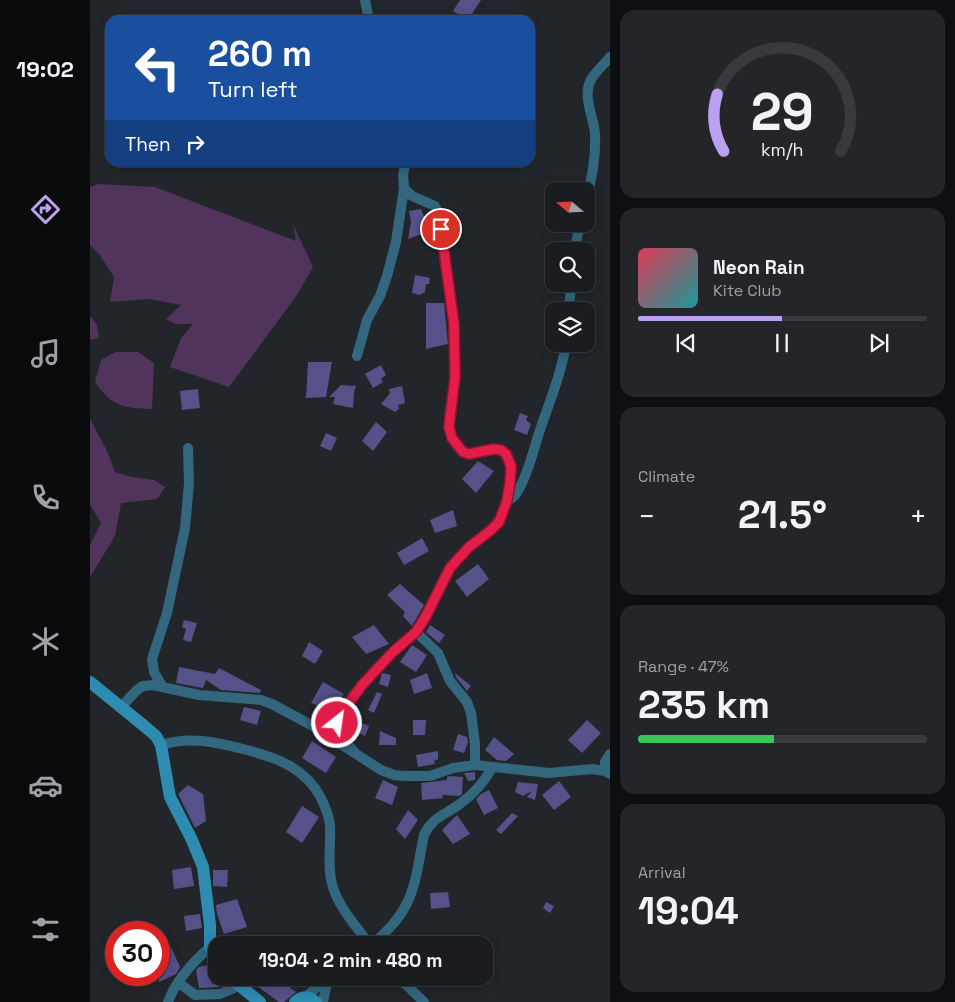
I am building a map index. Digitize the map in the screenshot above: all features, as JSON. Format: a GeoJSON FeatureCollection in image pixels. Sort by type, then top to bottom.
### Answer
{"type":"FeatureCollection","features":[{"type":"Feature","properties":{"kind":"street"},"geometry":{"type":"LineString","coordinates":[[365,0],[368,15]]}},
{"type":"Feature","properties":{"kind":"street"},"geometry":{"type":"LineString","coordinates":[[590,182],[595,137],[588,86],[610,57]]}},
{"type":"Feature","properties":{"kind":"street"},"geometry":{"type":"LineString","coordinates":[[357,356],[364,329],[380,296],[387,276],[396,242],[404,188],[403,175],[405,167]]}},
{"type":"Feature","properties":{"kind":"street"},"geometry":{"type":"LineString","coordinates":[[356,754],[338,728],[338,718],[363,684],[393,652],[416,632],[450,568],[469,547],[499,522],[507,501],[511,471],[509,458],[501,450],[494,449],[469,454],[463,452],[452,438],[449,427],[455,377],[454,324],[439,219],[437,210],[432,204],[412,196],[404,188]]}},
{"type":"Feature","properties":{"kind":"street"},"geometry":{"type":"LineString","coordinates":[[507,501],[513,498],[518,491],[528,467],[555,389],[564,352]]}},
{"type":"Feature","properties":{"kind":"street"},"geometry":{"type":"LineString","coordinates":[[162,686],[154,672],[152,659],[167,613],[185,528],[189,483],[188,448]]}},
{"type":"Feature","properties":{"kind":"street"},"geometry":{"type":"LineString","coordinates":[[416,632],[438,653],[450,681],[467,702],[471,713],[475,744],[475,765]]}},
{"type":"Feature","properties":{"kind":"street"},"geometry":{"type":"LineString","coordinates":[[90,682],[156,736],[161,745],[170,797],[192,840],[203,867],[211,936]]}},
{"type":"Feature","properties":{"kind":"street"},"geometry":{"type":"LineString","coordinates":[[121,706],[143,686],[153,685],[189,694],[245,698],[272,704],[311,725],[381,770],[404,776],[430,776],[453,768],[475,765],[549,773],[592,769],[607,772],[605,762],[610,754]]}},
{"type":"Feature","properties":{"kind":"street"},"geometry":{"type":"LineString","coordinates":[[161,745],[169,742],[196,739],[216,742],[268,755],[288,764],[306,776],[326,808],[330,824],[330,873],[335,893],[364,936]]}},
{"type":"Feature","properties":{"kind":"street"},"geometry":{"type":"LineString","coordinates":[[380,936],[407,904],[424,835],[432,821],[459,805],[478,789],[492,768]]}},
{"type":"Feature","properties":{"kind":"street"},"geometry":{"type":"LineString","coordinates":[[168,1002],[178,982],[198,958],[208,955]]}},
{"type":"Feature","properties":{"kind":"street"},"geometry":{"type":"LineString","coordinates":[[178,982],[195,995],[221,998],[232,986]]}},
{"type":"Feature","properties":{"kind":"street"},"geometry":{"type":"LineString","coordinates":[[240,986],[260,1002]]}},
{"type":"Feature","properties":{"kind":"street"},"geometry":{"type":"LineString","coordinates":[[306,1000],[320,986]]}},
{"type":"Feature","properties":{"kind":"street"},"geometry":{"type":"LineString","coordinates":[[323,1002],[328,986]]}},
{"type":"Feature","properties":{"kind":"street"},"geometry":{"type":"LineString","coordinates":[[407,986],[424,1002]]}},
{"type":"Feature","properties":{"kind":"shaded area"},"geometry":{"type":"Polygon","coordinates":[[[99,184],[155,187],[296,241],[293,224],[313,267],[297,295],[229,387],[170,367],[181,338],[193,324],[175,324],[166,319],[181,305],[149,299],[110,302],[114,277],[99,254],[90,245],[90,187],[99,184]]]}},
{"type":"Feature","properties":{"kind":"shaded area"},"geometry":{"type":"Polygon","coordinates":[[[90,317],[97,325],[99,338],[90,340],[90,317]]]}},
{"type":"Feature","properties":{"kind":"shaded area"},"geometry":{"type":"Polygon","coordinates":[[[116,352],[138,352],[154,363],[152,409],[126,407],[119,404],[107,397],[95,382],[101,360],[116,352]]]}},
{"type":"Feature","properties":{"kind":"shaded area"},"geometry":{"type":"Polygon","coordinates":[[[90,419],[107,451],[115,472],[154,480],[165,487],[157,499],[121,503],[115,536],[90,577],[90,545],[101,523],[90,504],[90,419]]]}},
{"type":"Feature","properties":{"kind":"building"},"geometry":{"type":"Polygon","coordinates":[[[460,0],[481,0],[471,15],[460,15],[453,11],[460,0]]]}},
{"type":"Feature","properties":{"kind":"building"},"geometry":{"type":"Polygon","coordinates":[[[421,209],[430,231],[408,239],[411,222],[409,211],[421,209]]]}},
{"type":"Feature","properties":{"kind":"building"},"geometry":{"type":"Polygon","coordinates":[[[415,275],[430,278],[429,284],[426,284],[425,292],[420,295],[412,293],[415,275]]]}},
{"type":"Feature","properties":{"kind":"building"},"geometry":{"type":"Polygon","coordinates":[[[426,303],[444,303],[448,344],[426,349],[426,303]]]}},
{"type":"Feature","properties":{"kind":"building"},"geometry":{"type":"Polygon","coordinates":[[[308,362],[332,362],[326,397],[306,398],[308,362]]]}},
{"type":"Feature","properties":{"kind":"building"},"geometry":{"type":"Polygon","coordinates":[[[381,365],[386,375],[381,379],[383,382],[373,388],[365,374],[381,365]]]}},
{"type":"Feature","properties":{"kind":"building"},"geometry":{"type":"Polygon","coordinates":[[[341,385],[356,386],[353,408],[333,404],[335,397],[329,397],[341,385]]]}},
{"type":"Feature","properties":{"kind":"building"},"geometry":{"type":"Polygon","coordinates":[[[402,386],[405,403],[398,405],[399,409],[395,412],[381,404],[390,393],[389,389],[402,386]]]}},
{"type":"Feature","properties":{"kind":"building"},"geometry":{"type":"Polygon","coordinates":[[[198,389],[200,408],[182,410],[180,391],[198,389]]]}},
{"type":"Feature","properties":{"kind":"building"},"geometry":{"type":"Polygon","coordinates":[[[520,413],[528,416],[526,420],[531,424],[527,435],[514,430],[520,413]]]}},
{"type":"Feature","properties":{"kind":"building"},"geometry":{"type":"Polygon","coordinates":[[[376,422],[387,432],[373,451],[362,441],[376,422]]]}},
{"type":"Feature","properties":{"kind":"building"},"geometry":{"type":"Polygon","coordinates":[[[326,433],[337,438],[331,451],[320,446],[326,433]]]}},
{"type":"Feature","properties":{"kind":"building"},"geometry":{"type":"Polygon","coordinates":[[[478,461],[494,471],[476,493],[462,479],[478,461]]]}},
{"type":"Feature","properties":{"kind":"building"},"geometry":{"type":"Polygon","coordinates":[[[453,510],[457,526],[435,533],[430,520],[453,510]]]}},
{"type":"Feature","properties":{"kind":"building"},"geometry":{"type":"Polygon","coordinates":[[[422,538],[429,551],[404,565],[397,553],[422,538]]]}},
{"type":"Feature","properties":{"kind":"building"},"geometry":{"type":"Polygon","coordinates":[[[478,564],[489,579],[467,597],[455,581],[478,564]]]}},
{"type":"Feature","properties":{"kind":"building"},"geometry":{"type":"Polygon","coordinates":[[[400,584],[424,605],[412,626],[403,616],[405,612],[387,595],[400,584]]]}},
{"type":"Feature","properties":{"kind":"building"},"geometry":{"type":"Polygon","coordinates":[[[184,620],[197,623],[191,642],[183,640],[186,629],[182,627],[184,620]]]}},
{"type":"Feature","properties":{"kind":"building"},"geometry":{"type":"Polygon","coordinates":[[[374,625],[389,644],[366,654],[352,637],[374,625]]]}},
{"type":"Feature","properties":{"kind":"building"},"geometry":{"type":"Polygon","coordinates":[[[430,625],[445,635],[439,643],[426,632],[430,625]]]}},
{"type":"Feature","properties":{"kind":"building"},"geometry":{"type":"Polygon","coordinates":[[[309,642],[323,651],[315,664],[302,656],[309,642]]]}},
{"type":"Feature","properties":{"kind":"building"},"geometry":{"type":"Polygon","coordinates":[[[412,645],[427,655],[416,672],[400,662],[412,645]]]}},
{"type":"Feature","properties":{"kind":"building"},"geometry":{"type":"Polygon","coordinates":[[[179,667],[215,674],[219,668],[261,690],[260,693],[221,690],[206,680],[203,688],[176,683],[179,667]]]}},
{"type":"Feature","properties":{"kind":"building"},"geometry":{"type":"Polygon","coordinates":[[[382,673],[391,675],[388,687],[379,684],[382,673]]]}},
{"type":"Feature","properties":{"kind":"building"},"geometry":{"type":"Polygon","coordinates":[[[427,673],[432,688],[414,694],[410,680],[427,673]]]}},
{"type":"Feature","properties":{"kind":"building"},"geometry":{"type":"Polygon","coordinates":[[[455,673],[471,686],[467,691],[456,677],[455,673]]]}},
{"type":"Feature","properties":{"kind":"building"},"geometry":{"type":"Polygon","coordinates":[[[323,682],[344,694],[331,711],[311,703],[323,682]]]}},
{"type":"Feature","properties":{"kind":"building"},"geometry":{"type":"Polygon","coordinates":[[[377,692],[382,694],[374,713],[368,710],[377,692]]]}},
{"type":"Feature","properties":{"kind":"building"},"geometry":{"type":"Polygon","coordinates":[[[244,707],[261,711],[257,725],[240,720],[244,707]]]}},
{"type":"Feature","properties":{"kind":"building"},"geometry":{"type":"Polygon","coordinates":[[[353,719],[369,726],[365,736],[349,729],[353,719]]]}},
{"type":"Feature","properties":{"kind":"building"},"geometry":{"type":"Polygon","coordinates":[[[413,720],[426,720],[425,735],[413,735],[413,720]]]}},
{"type":"Feature","properties":{"kind":"building"},"geometry":{"type":"Polygon","coordinates":[[[587,720],[601,733],[582,753],[568,740],[587,720]]]}},
{"type":"Feature","properties":{"kind":"building"},"geometry":{"type":"Polygon","coordinates":[[[380,731],[396,738],[396,745],[379,745],[380,731]]]}},
{"type":"Feature","properties":{"kind":"building"},"geometry":{"type":"Polygon","coordinates":[[[458,734],[467,737],[468,742],[464,753],[453,750],[458,734]]]}},
{"type":"Feature","properties":{"kind":"building"},"geometry":{"type":"Polygon","coordinates":[[[494,737],[514,754],[506,761],[497,760],[485,750],[494,737]]]}},
{"type":"Feature","properties":{"kind":"building"},"geometry":{"type":"Polygon","coordinates":[[[312,741],[336,757],[326,773],[302,758],[312,741]]]}},
{"type":"Feature","properties":{"kind":"building"},"geometry":{"type":"Polygon","coordinates":[[[438,751],[438,759],[434,761],[435,764],[418,767],[416,755],[438,751]]]}},
{"type":"Feature","properties":{"kind":"building"},"geometry":{"type":"Polygon","coordinates":[[[475,772],[475,780],[468,781],[464,773],[475,772]]]}},
{"type":"Feature","properties":{"kind":"building"},"geometry":{"type":"Polygon","coordinates":[[[447,777],[463,777],[462,794],[459,796],[442,795],[443,798],[422,800],[421,783],[447,780],[447,777]]]}},
{"type":"Feature","properties":{"kind":"building"},"geometry":{"type":"Polygon","coordinates":[[[383,780],[398,787],[392,805],[375,798],[383,780]]]}},
{"type":"Feature","properties":{"kind":"building"},"geometry":{"type":"Polygon","coordinates":[[[559,781],[571,797],[554,810],[542,795],[559,781]]]}},
{"type":"Feature","properties":{"kind":"building"},"geometry":{"type":"Polygon","coordinates":[[[518,782],[538,784],[535,800],[527,797],[532,791],[523,796],[515,792],[518,782]]]}},
{"type":"Feature","properties":{"kind":"building"},"geometry":{"type":"Polygon","coordinates":[[[188,785],[203,794],[206,821],[195,828],[178,794],[188,785]]]}},
{"type":"Feature","properties":{"kind":"building"},"geometry":{"type":"Polygon","coordinates":[[[489,790],[498,808],[484,815],[476,799],[489,790]]]}},
{"type":"Feature","properties":{"kind":"building"},"geometry":{"type":"Polygon","coordinates":[[[302,806],[319,817],[302,843],[286,832],[302,806]]]}},
{"type":"Feature","properties":{"kind":"building"},"geometry":{"type":"Polygon","coordinates":[[[408,810],[418,820],[405,839],[396,829],[408,810]]]}},
{"type":"Feature","properties":{"kind":"building"},"geometry":{"type":"Polygon","coordinates":[[[512,813],[518,816],[501,834],[496,830],[512,813]]]}},
{"type":"Feature","properties":{"kind":"building"},"geometry":{"type":"Polygon","coordinates":[[[457,815],[470,834],[453,844],[442,830],[457,815]]]}},
{"type":"Feature","properties":{"kind":"building"},"geometry":{"type":"Polygon","coordinates":[[[191,867],[194,886],[174,889],[172,870],[191,867]]]}},
{"type":"Feature","properties":{"kind":"building"},"geometry":{"type":"Polygon","coordinates":[[[213,870],[228,870],[227,887],[213,886],[213,870]]]}},
{"type":"Feature","properties":{"kind":"building"},"geometry":{"type":"Polygon","coordinates":[[[448,892],[450,907],[431,909],[430,893],[448,892]]]}},
{"type":"Feature","properties":{"kind":"building"},"geometry":{"type":"Polygon","coordinates":[[[237,899],[247,927],[224,934],[216,905],[237,899]]]}},
{"type":"Feature","properties":{"kind":"building"},"geometry":{"type":"Polygon","coordinates":[[[546,902],[554,906],[550,913],[543,908],[546,902]]]}},
{"type":"Feature","properties":{"kind":"building"},"geometry":{"type":"Polygon","coordinates":[[[200,914],[202,928],[186,931],[184,916],[200,914]]]}},
{"type":"Feature","properties":{"kind":"building"},"geometry":{"type":"Polygon","coordinates":[[[170,945],[180,967],[176,974],[170,977],[170,945]]]}},
{"type":"Feature","properties":{"kind":"building"},"geometry":{"type":"Polygon","coordinates":[[[208,965],[208,986],[220,986],[199,988],[196,970],[199,967],[208,965]]]}},
{"type":"Feature","properties":{"kind":"building"},"geometry":{"type":"Polygon","coordinates":[[[257,986],[288,986],[296,992],[284,1002],[279,1002],[257,986]]]}},
{"type":"Feature","properties":{"kind":"route"},"geometry":{"type":"LineString","coordinates":[[337,723],[338,718],[363,684],[393,652],[416,632],[450,568],[458,557],[499,522],[507,501],[511,466],[506,454],[501,450],[494,449],[469,454],[463,452],[452,438],[449,427],[455,377],[454,324],[441,229]]}}]}
